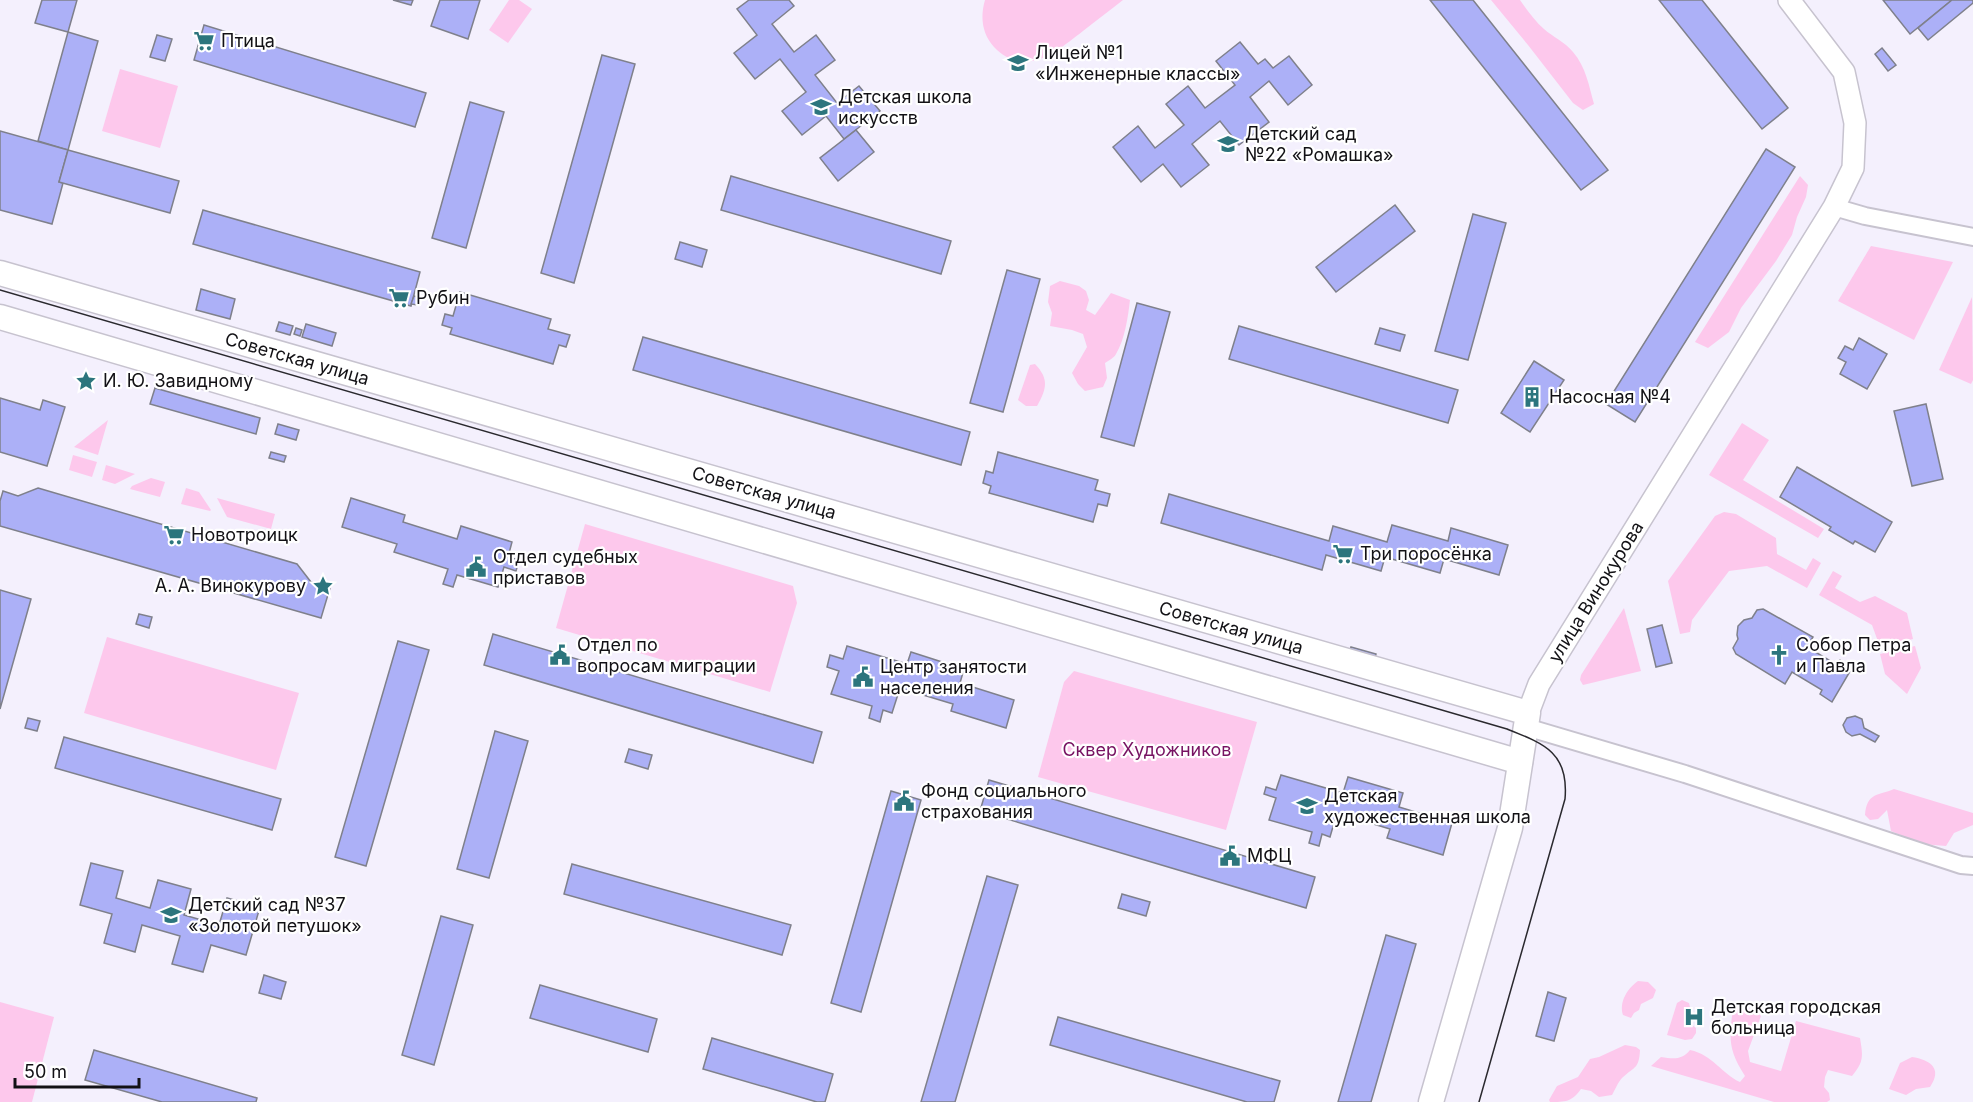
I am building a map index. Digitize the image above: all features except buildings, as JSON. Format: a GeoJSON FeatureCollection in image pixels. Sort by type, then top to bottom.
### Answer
{"type":"FeatureCollection","features":[{"type":"Feature","properties":{"kind":"main road","name":"Советская улица"},"geometry":{"type":"LineString","coordinates":[[0,273],[1527,720]]}},
{"type":"Feature","properties":{"kind":"main road"},"geometry":{"type":"LineString","coordinates":[[0,317],[1520,762]]}},
{"type":"Feature","properties":{"kind":"main road","name":"улица Винокурова"},"geometry":{"type":"LineString","coordinates":[[1431,1102],[1510,828],[1527,720]]}},
{"type":"Feature","properties":{"kind":"street","name":"улица Винокурова"},"geometry":{"type":"LineString","coordinates":[[1527,720],[1539,684],[1834,207],[1853,168],[1855,123],[1844,72],[1789,0]]}},
{"type":"Feature","properties":{"kind":"street"},"geometry":{"type":"LineString","coordinates":[[1834,207],[1865,216],[1973,237]]}},
{"type":"Feature","properties":{"kind":"street"},"geometry":{"type":"LineString","coordinates":[[1527,720],[1961,865],[1973,866]]}},
{"type":"Feature","properties":{"kind":"green space"},"geometry":{"type":"Polygon","coordinates":[[[509,0],[519,0],[532,9],[508,43],[489,30],[509,0]]]}},
{"type":"Feature","properties":{"kind":"green space"},"geometry":{"type":"Polygon","coordinates":[[[985,0],[1123,0],[1062,47],[1040,59],[1029,62],[1017,61],[1006,56],[990,42],[983,25],[985,0]]]}},
{"type":"Feature","properties":{"kind":"green space"},"geometry":{"type":"Polygon","coordinates":[[[1491,0],[1520,0],[1541,26],[1570,48],[1584,70],[1594,104],[1583,110],[1573,103],[1491,0]]]}},
{"type":"Feature","properties":{"kind":"green space"},"geometry":{"type":"Polygon","coordinates":[[[120,69],[178,86],[160,148],[102,131],[120,69]]]}},
{"type":"Feature","properties":{"kind":"green space"},"geometry":{"type":"Polygon","coordinates":[[[1800,176],[1808,185],[1806,197],[1792,235],[1776,261],[1741,308],[1729,332],[1708,348],[1695,342],[1800,176]]]}},
{"type":"Feature","properties":{"kind":"green space"},"geometry":{"type":"Polygon","coordinates":[[[1871,246],[1953,262],[1914,340],[1838,301],[1871,246]]]}},
{"type":"Feature","properties":{"kind":"green space"},"geometry":{"type":"Polygon","coordinates":[[[1060,281],[1079,286],[1086,291],[1089,300],[1086,310],[1095,315],[1111,293],[1130,300],[1122,342],[1113,358],[1105,363],[1107,378],[1103,387],[1085,391],[1072,373],[1087,347],[1083,334],[1050,326],[1052,313],[1048,302],[1050,286],[1060,281]]]}},
{"type":"Feature","properties":{"kind":"green space"},"geometry":{"type":"Polygon","coordinates":[[[1972,297],[1973,380],[1971,384],[1939,370],[1972,297]]]}},
{"type":"Feature","properties":{"kind":"green space"},"geometry":{"type":"Polygon","coordinates":[[[1035,364],[1043,374],[1045,384],[1043,394],[1037,406],[1026,406],[1018,400],[1030,365],[1035,364]]]}},
{"type":"Feature","properties":{"kind":"green space"},"geometry":{"type":"Polygon","coordinates":[[[108,420],[98,455],[74,447],[108,420]]]}},
{"type":"Feature","properties":{"kind":"green space"},"geometry":{"type":"Polygon","coordinates":[[[1742,423],[1769,440],[1743,480],[1824,529],[1818,538],[1709,475],[1742,423]]]}},
{"type":"Feature","properties":{"kind":"green space"},"geometry":{"type":"Polygon","coordinates":[[[73,455],[97,462],[92,477],[69,470],[73,455]]]}},
{"type":"Feature","properties":{"kind":"green space"},"geometry":{"type":"Polygon","coordinates":[[[106,465],[135,474],[115,484],[102,480],[106,465]]]}},
{"type":"Feature","properties":{"kind":"green space"},"geometry":{"type":"Polygon","coordinates":[[[151,478],[165,482],[160,497],[130,489],[132,486],[151,478]]]}},
{"type":"Feature","properties":{"kind":"green space"},"geometry":{"type":"Polygon","coordinates":[[[186,488],[199,492],[211,510],[181,504],[186,488]]]}},
{"type":"Feature","properties":{"kind":"green space"},"geometry":{"type":"Polygon","coordinates":[[[217,498],[275,514],[271,529],[227,517],[217,498]]]}},
{"type":"Feature","properties":{"kind":"green space"},"geometry":{"type":"Polygon","coordinates":[[[1724,512],[1736,514],[1776,538],[1777,554],[1806,570],[1813,558],[1821,563],[1807,588],[1767,566],[1729,571],[1692,620],[1690,632],[1680,634],[1668,581],[1715,516],[1724,512]]]}},
{"type":"Feature","properties":{"kind":"green space"},"geometry":{"type":"Polygon","coordinates":[[[585,524],[793,586],[797,603],[770,692],[556,628],[585,524]]]}},
{"type":"Feature","properties":{"kind":"green space"},"geometry":{"type":"Polygon","coordinates":[[[1833,571],[1842,576],[1835,588],[1860,602],[1875,596],[1907,613],[1913,639],[1880,647],[1872,625],[1819,595],[1833,571]]]}},
{"type":"Feature","properties":{"kind":"green space"},"geometry":{"type":"Polygon","coordinates":[[[1624,608],[1641,671],[1583,685],[1580,680],[1581,675],[1624,608]]]}},
{"type":"Feature","properties":{"kind":"green space"},"geometry":{"type":"Polygon","coordinates":[[[107,637],[299,693],[276,770],[84,713],[107,637]]]}},
{"type":"Feature","properties":{"kind":"green space"},"geometry":{"type":"Polygon","coordinates":[[[1915,646],[1921,668],[1907,694],[1885,674],[1880,654],[1915,646]]]}},
{"type":"Feature","properties":{"kind":"green space","name":"Сквер Художников"},"geometry":{"type":"Polygon","coordinates":[[[1074,671],[1257,722],[1226,830],[1038,777],[1064,682],[1074,671]]]}},
{"type":"Feature","properties":{"kind":"green space"},"geometry":{"type":"Polygon","coordinates":[[[1894,789],[1973,813],[1973,825],[1954,833],[1946,846],[1922,844],[1891,831],[1887,810],[1878,819],[1870,820],[1865,815],[1868,802],[1874,796],[1894,789]]]}},
{"type":"Feature","properties":{"kind":"green space"},"geometry":{"type":"Polygon","coordinates":[[[1638,981],[1648,982],[1656,990],[1653,998],[1641,1004],[1639,1010],[1631,1018],[1623,1015],[1622,1005],[1627,992],[1638,981]]]}},
{"type":"Feature","properties":{"kind":"green space"},"geometry":{"type":"Polygon","coordinates":[[[1682,1000],[1689,1003],[1690,1007],[1687,1021],[1696,1028],[1692,1039],[1685,1040],[1667,1035],[1677,1003],[1682,1000]]]}},
{"type":"Feature","properties":{"kind":"green space"},"geometry":{"type":"Polygon","coordinates":[[[0,1002],[54,1017],[32,1102],[0,1102],[0,1002]]]}},
{"type":"Feature","properties":{"kind":"green space"},"geometry":{"type":"Polygon","coordinates":[[[1742,1006],[1756,1011],[1761,1016],[1748,1051],[1750,1062],[1781,1071],[1796,1021],[1860,1038],[1862,1054],[1859,1067],[1852,1076],[1828,1070],[1824,1087],[1829,1093],[1830,1100],[1827,1102],[1774,1102],[1651,1066],[1661,1057],[1677,1058],[1684,1056],[1690,1050],[1705,1056],[1740,1082],[1745,1076],[1735,1058],[1731,1044],[1731,1028],[1733,1008],[1742,1006]]]}},
{"type":"Feature","properties":{"kind":"green space"},"geometry":{"type":"Polygon","coordinates":[[[1625,1045],[1640,1050],[1639,1061],[1636,1067],[1621,1080],[1612,1095],[1599,1097],[1591,1091],[1581,1089],[1568,1100],[1550,1102],[1557,1086],[1578,1077],[1590,1059],[1625,1045]]]}},
{"type":"Feature","properties":{"kind":"green space"},"geometry":{"type":"Polygon","coordinates":[[[1912,1057],[1924,1060],[1933,1066],[1935,1075],[1930,1087],[1916,1089],[1906,1095],[1889,1089],[1900,1063],[1912,1057]]]}},
{"type":"Feature","properties":{"kind":"tram line"},"geometry":{"type":"LineString","coordinates":[[0,290],[1507,729],[1533,740],[1552,752],[1558,761],[1563,771],[1565,799],[1479,1102]]}},
{"type":"Feature","properties":{"kind":"place","name":"Птица"},"geometry":{"type":"Point","coordinates":[204,41]}},
{"type":"Feature","properties":{"kind":"place","name":"Лицей №1 «Инженерные классы»"},"geometry":{"type":"Point","coordinates":[1018,63]}},
{"type":"Feature","properties":{"kind":"place","name":"Детская школа искусств"},"geometry":{"type":"Point","coordinates":[821,107]}},
{"type":"Feature","properties":{"kind":"place","name":"Детский сад №22 «Ромашка»"},"geometry":{"type":"Point","coordinates":[1228,144]}},
{"type":"Feature","properties":{"kind":"place","name":"Рубин"},"geometry":{"type":"Point","coordinates":[399,298]}},
{"type":"Feature","properties":{"kind":"place","name":"И. Ю. Завидному"},"geometry":{"type":"Point","coordinates":[86,381]}},
{"type":"Feature","properties":{"kind":"place","name":"Насосная №4"},"geometry":{"type":"Point","coordinates":[1532,397]}},
{"type":"Feature","properties":{"kind":"place","name":"Новотроицк"},"geometry":{"type":"Point","coordinates":[174,535]}},
{"type":"Feature","properties":{"kind":"place","name":"Три поросёнка"},"geometry":{"type":"Point","coordinates":[1343,554]}},
{"type":"Feature","properties":{"kind":"place","name":"Отдел судебных приставов"},"geometry":{"type":"Point","coordinates":[476,567]}},
{"type":"Feature","properties":{"kind":"place","name":"А. А. Винокурову"},"geometry":{"type":"Point","coordinates":[323,586]}},
{"type":"Feature","properties":{"kind":"place","name":"Отдел по вопросам миграции"},"geometry":{"type":"Point","coordinates":[560,655]}},
{"type":"Feature","properties":{"kind":"place","name":"Собор Петра и Павла"},"geometry":{"type":"Point","coordinates":[1779,655]}},
{"type":"Feature","properties":{"kind":"place","name":"Центр занятости населения"},"geometry":{"type":"Point","coordinates":[863,677]}},
{"type":"Feature","properties":{"kind":"place","name":"Фонд социального страхования"},"geometry":{"type":"Point","coordinates":[904,801]}},
{"type":"Feature","properties":{"kind":"place","name":"Детская художественная школа"},"geometry":{"type":"Point","coordinates":[1307,806]}},
{"type":"Feature","properties":{"kind":"place","name":"МФЦ"},"geometry":{"type":"Point","coordinates":[1230,856]}},
{"type":"Feature","properties":{"kind":"place","name":"Детский сад №37 «Золотой петушок»"},"geometry":{"type":"Point","coordinates":[171,915]}},
{"type":"Feature","properties":{"kind":"place","name":"Детская городская больница"},"geometry":{"type":"Point","coordinates":[1694,1017]}}]}
